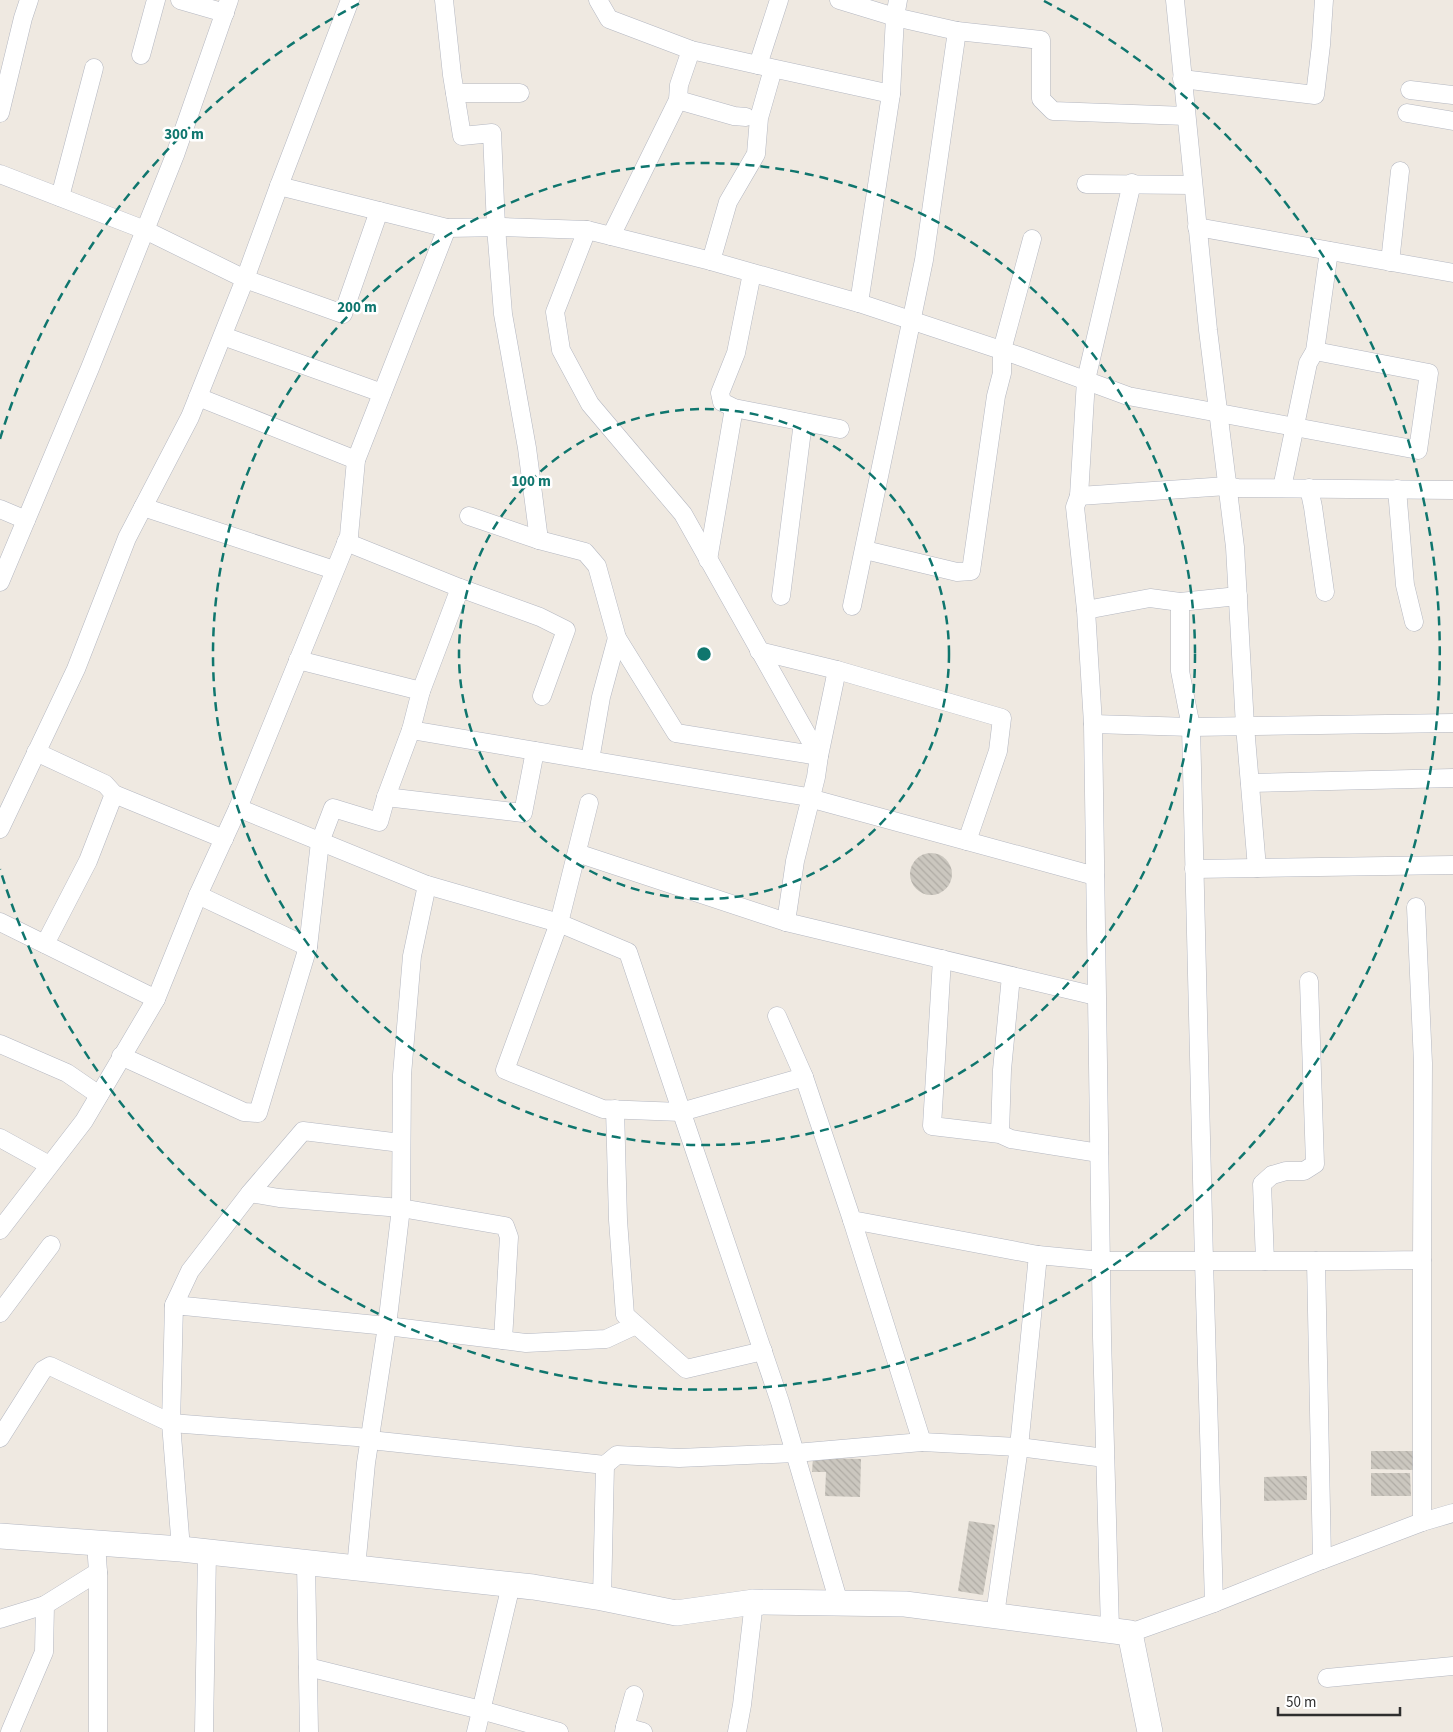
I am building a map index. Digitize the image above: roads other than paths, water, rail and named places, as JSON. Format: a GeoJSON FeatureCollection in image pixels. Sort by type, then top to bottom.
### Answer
{"type":"FeatureCollection","features":[{"type":"Feature","properties":{"kind":"street"},"geometry":{"type":"LineString","coordinates":[[0,113],[29,0]]}},
{"type":"Feature","properties":{"kind":"street"},"geometry":{"type":"LineString","coordinates":[[141,55],[156,0]]}},
{"type":"Feature","properties":{"kind":"street"},"geometry":{"type":"LineString","coordinates":[[0,582],[90,368],[175,155],[227,7],[180,0]]}},
{"type":"Feature","properties":{"kind":"street"},"geometry":{"type":"LineString","coordinates":[[0,829],[76,669],[127,538],[190,417],[245,279],[350,0]]}},
{"type":"Feature","properties":{"kind":"street"},"geometry":{"type":"LineString","coordinates":[[444,0],[462,136],[492,133],[496,228],[503,314],[527,448],[539,540]]}},
{"type":"Feature","properties":{"kind":"street"},"geometry":{"type":"LineString","coordinates":[[598,0],[609,19],[691,50],[891,94]]}},
{"type":"Feature","properties":{"kind":"street"},"geometry":{"type":"LineString","coordinates":[[711,261],[728,202],[756,154],[766,67],[778,0]]}},
{"type":"Feature","properties":{"kind":"street"},"geometry":{"type":"LineString","coordinates":[[839,0],[896,9],[956,32],[1041,40],[1041,99],[1053,111],[1186,116]]}},
{"type":"Feature","properties":{"kind":"street"},"geometry":{"type":"LineString","coordinates":[[1175,0],[1197,228],[1235,548],[1245,726],[1257,868]]}},
{"type":"Feature","properties":{"kind":"street"},"geometry":{"type":"LineString","coordinates":[[1182,79],[1315,95],[1324,0]]}},
{"type":"Feature","properties":{"kind":"street"},"geometry":{"type":"LineString","coordinates":[[859,303],[891,94],[896,9]]}},
{"type":"Feature","properties":{"kind":"street"},"geometry":{"type":"LineString","coordinates":[[852,606],[924,260],[956,32]]}},
{"type":"Feature","properties":{"kind":"street"},"geometry":{"type":"LineString","coordinates":[[611,236],[678,100],[679,85],[691,50]]}},
{"type":"Feature","properties":{"kind":"street"},"geometry":{"type":"LineString","coordinates":[[60,197],[94,68]]}},
{"type":"Feature","properties":{"kind":"street"},"geometry":{"type":"LineString","coordinates":[[1410,90],[1453,95]]}},
{"type":"Feature","properties":{"kind":"street"},"geometry":{"type":"LineString","coordinates":[[455,93],[520,93]]}},
{"type":"Feature","properties":{"kind":"street"},"geometry":{"type":"LineString","coordinates":[[678,100],[734,116],[746,117]]}},
{"type":"Feature","properties":{"kind":"street"},"geometry":{"type":"LineString","coordinates":[[1407,113],[1453,121]]}},
{"type":"Feature","properties":{"kind":"street"},"geometry":{"type":"LineString","coordinates":[[1390,262],[1400,172]]}},
{"type":"Feature","properties":{"kind":"street"},"geometry":{"type":"LineString","coordinates":[[0,174],[145,230],[245,279],[343,314],[379,211]]}},
{"type":"Feature","properties":{"kind":"street"},"geometry":{"type":"LineString","coordinates":[[1086,184],[1193,185]]}},
{"type":"Feature","properties":{"kind":"street"},"geometry":{"type":"LineString","coordinates":[[1132,184],[1086,380],[1079,496],[1076,507],[1086,610],[1092,724],[1105,1458],[1120,1631],[1150,1732]]}},
{"type":"Feature","properties":{"kind":"street"},"geometry":{"type":"LineString","coordinates":[[279,186],[447,228],[586,230],[711,261],[859,303],[1002,350],[1128,396],[1418,450],[1429,373],[1315,351]]}},
{"type":"Feature","properties":{"kind":"street"},"geometry":{"type":"LineString","coordinates":[[0,1230],[84,1121],[156,998],[198,896],[238,808],[349,536],[356,460],[447,228]]}},
{"type":"Feature","properties":{"kind":"street"},"geometry":{"type":"LineString","coordinates":[[1197,228],[1453,273]]}},
{"type":"Feature","properties":{"kind":"street"},"geometry":{"type":"LineString","coordinates":[[586,230],[555,312],[561,350],[590,404],[683,514],[819,756]]}},
{"type":"Feature","properties":{"kind":"street"},"geometry":{"type":"LineString","coordinates":[[865,550],[956,572],[971,571],[996,396],[1002,374],[1002,350],[1032,240]]}},
{"type":"Feature","properties":{"kind":"street"},"geometry":{"type":"LineString","coordinates":[[1282,488],[1308,363],[1315,351],[1329,251]]}},
{"type":"Feature","properties":{"kind":"street"},"geometry":{"type":"LineString","coordinates":[[752,273],[736,353],[720,393],[722,402],[734,408],[840,429]]}},
{"type":"Feature","properties":{"kind":"street"},"geometry":{"type":"LineString","coordinates":[[223,336],[382,393]]}},
{"type":"Feature","properties":{"kind":"street"},"geometry":{"type":"LineString","coordinates":[[198,397],[356,460]]}},
{"type":"Feature","properties":{"kind":"street"},"geometry":{"type":"LineString","coordinates":[[708,560],[734,408]]}},
{"type":"Feature","properties":{"kind":"street"},"geometry":{"type":"LineString","coordinates":[[781,596],[803,422]]}},
{"type":"Feature","properties":{"kind":"street"},"geometry":{"type":"LineString","coordinates":[[1079,496],[1227,486],[1453,490]]}},
{"type":"Feature","properties":{"kind":"street"},"geometry":{"type":"LineString","coordinates":[[1309,488],[1325,592]]}},
{"type":"Feature","properties":{"kind":"street"},"geometry":{"type":"LineString","coordinates":[[1397,489],[1405,585],[1414,622]]}},
{"type":"Feature","properties":{"kind":"street"},"geometry":{"type":"LineString","coordinates":[[143,507],[334,570]]}},
{"type":"Feature","properties":{"kind":"street"},"geometry":{"type":"LineString","coordinates":[[0,509],[26,520]]}},
{"type":"Feature","properties":{"kind":"street"},"geometry":{"type":"LineString","coordinates":[[469,516],[539,540],[585,552],[597,566],[616,638],[676,734],[819,756]]}},
{"type":"Feature","properties":{"kind":"street"},"geometry":{"type":"LineString","coordinates":[[346,542],[460,588],[540,616],[566,630],[542,696]]}},
{"type":"Feature","properties":{"kind":"street"},"geometry":{"type":"LineString","coordinates":[[121,1056],[244,1112],[258,1113],[308,947],[320,842],[333,808],[379,822],[386,797],[411,730],[421,691],[460,588]]}},
{"type":"Feature","properties":{"kind":"street"},"geometry":{"type":"LineString","coordinates":[[1086,610],[1150,598],[1180,602],[1238,596]]}},
{"type":"Feature","properties":{"kind":"street"},"geometry":{"type":"LineString","coordinates":[[1180,602],[1180,671],[1190,727],[1214,1604]]}},
{"type":"Feature","properties":{"kind":"street"},"geometry":{"type":"LineString","coordinates":[[590,760],[601,697],[616,638]]}},
{"type":"Feature","properties":{"kind":"street"},"geometry":{"type":"LineString","coordinates":[[759,650],[837,670],[1002,718],[998,751],[967,841]]}},
{"type":"Feature","properties":{"kind":"street"},"geometry":{"type":"LineString","coordinates":[[298,660],[421,691]]}},
{"type":"Feature","properties":{"kind":"street"},"geometry":{"type":"LineString","coordinates":[[786,922],[795,861],[816,778],[837,670]]}},
{"type":"Feature","properties":{"kind":"street"},"geometry":{"type":"LineString","coordinates":[[1092,724],[1190,727],[1453,723]]}},
{"type":"Feature","properties":{"kind":"street"},"geometry":{"type":"LineString","coordinates":[[411,730],[810,798],[1095,876]]}},
{"type":"Feature","properties":{"kind":"street"},"geometry":{"type":"LineString","coordinates":[[386,797],[523,813],[535,751]]}},
{"type":"Feature","properties":{"kind":"street"},"geometry":{"type":"LineString","coordinates":[[36,752],[105,784],[114,794],[224,839]]}},
{"type":"Feature","properties":{"kind":"street"},"geometry":{"type":"LineString","coordinates":[[1250,783],[1453,778]]}},
{"type":"Feature","properties":{"kind":"street"},"geometry":{"type":"LineString","coordinates":[[45,944],[88,861],[114,794]]}},
{"type":"Feature","properties":{"kind":"street"},"geometry":{"type":"LineString","coordinates":[[589,803],[559,923],[505,1070],[603,1109],[681,1112],[804,1077]]}},
{"type":"Feature","properties":{"kind":"street"},"geometry":{"type":"LineString","coordinates":[[238,808],[427,885],[559,923],[628,952],[780,1402],[839,1603]]}},
{"type":"Feature","properties":{"kind":"street"},"geometry":{"type":"LineString","coordinates":[[577,853],[786,922],[1096,996]]}},
{"type":"Feature","properties":{"kind":"street"},"geometry":{"type":"LineString","coordinates":[[1194,869],[1453,865]]}},
{"type":"Feature","properties":{"kind":"street"},"geometry":{"type":"LineString","coordinates":[[356,1568],[370,1438],[387,1326],[401,1208],[402,1075],[412,956],[427,885]]}},
{"type":"Feature","properties":{"kind":"street"},"geometry":{"type":"LineString","coordinates":[[198,896],[308,947]]}},
{"type":"Feature","properties":{"kind":"street"},"geometry":{"type":"LineString","coordinates":[[1416,907],[1423,1063],[1422,1522]]}},
{"type":"Feature","properties":{"kind":"street"},"geometry":{"type":"LineString","coordinates":[[0,922],[156,998]]}},
{"type":"Feature","properties":{"kind":"street"},"geometry":{"type":"LineString","coordinates":[[942,959],[932,1126],[1000,1134],[1011,1139],[1099,1154]]}},
{"type":"Feature","properties":{"kind":"street"},"geometry":{"type":"LineString","coordinates":[[1000,1134],[1002,1070],[1011,976]]}},
{"type":"Feature","properties":{"kind":"street"},"geometry":{"type":"LineString","coordinates":[[1265,1261],[1262,1184],[1272,1175],[1286,1171],[1304,1171],[1315,1164],[1308,981]]}},
{"type":"Feature","properties":{"kind":"street"},"geometry":{"type":"LineString","coordinates":[[777,1016],[804,1077],[852,1220],[922,1442]]}},
{"type":"Feature","properties":{"kind":"street"},"geometry":{"type":"LineString","coordinates":[[0,1044],[67,1073],[99,1095]]}},
{"type":"Feature","properties":{"kind":"street"},"geometry":{"type":"LineString","coordinates":[[615,1109],[618,1220],[625,1315],[686,1368],[762,1351]]}},
{"type":"Feature","properties":{"kind":"street"},"geometry":{"type":"LineString","coordinates":[[181,1549],[171,1423],[174,1306],[190,1271],[250,1193],[303,1132],[401,1143]]}},
{"type":"Feature","properties":{"kind":"street"},"geometry":{"type":"LineString","coordinates":[[0,1138],[49,1166]]}},
{"type":"Feature","properties":{"kind":"street"},"geometry":{"type":"LineString","coordinates":[[250,1193],[279,1198],[401,1208],[505,1226],[509,1237],[503,1340]]}},
{"type":"Feature","properties":{"kind":"street"},"geometry":{"type":"LineString","coordinates":[[852,1220],[1038,1255],[1101,1261],[1422,1260]]}},
{"type":"Feature","properties":{"kind":"street"},"geometry":{"type":"LineString","coordinates":[[0,1313],[51,1245]]}},
{"type":"Feature","properties":{"kind":"street"},"geometry":{"type":"LineString","coordinates":[[995,1615],[1019,1447],[1038,1255]]}},
{"type":"Feature","properties":{"kind":"street"},"geometry":{"type":"LineString","coordinates":[[1316,1261],[1322,1560]]}},
{"type":"Feature","properties":{"kind":"street"},"geometry":{"type":"LineString","coordinates":[[174,1306],[387,1326],[526,1343],[606,1340],[636,1325]]}},
{"type":"Feature","properties":{"kind":"street"},"geometry":{"type":"LineString","coordinates":[[0,1438],[43,1370],[50,1366],[171,1423],[370,1438],[370,1440],[605,1464],[617,1455],[679,1458],[795,1453],[922,1442],[1019,1447],[1105,1458]]}},
{"type":"Feature","properties":{"kind":"street"},"geometry":{"type":"LineString","coordinates":[[602,1598],[605,1464]]}},
{"type":"Feature","properties":{"kind":"street"},"geometry":{"type":"LineString","coordinates":[[0,1536],[181,1549],[511,1585],[602,1598],[676,1613],[754,1602],[905,1604],[1120,1631],[1214,1604],[1322,1560],[1422,1522],[1453,1513]]}},
{"type":"Feature","properties":{"kind":"street"},"geometry":{"type":"LineString","coordinates":[[96,1543],[98,1572],[98,1732]]}},
{"type":"Feature","properties":{"kind":"street"},"geometry":{"type":"LineString","coordinates":[[204,1732],[207,1552]]}},
{"type":"Feature","properties":{"kind":"street"},"geometry":{"type":"LineString","coordinates":[[306,1563],[309,1732]]}},
{"type":"Feature","properties":{"kind":"street"},"geometry":{"type":"LineString","coordinates":[[0,1619],[45,1605],[98,1572]]}},
{"type":"Feature","properties":{"kind":"street"},"geometry":{"type":"LineString","coordinates":[[476,1732],[511,1585]]}},
{"type":"Feature","properties":{"kind":"street"},"geometry":{"type":"LineString","coordinates":[[737,1732],[754,1602]]}},
{"type":"Feature","properties":{"kind":"street"},"geometry":{"type":"LineString","coordinates":[[10,1732],[44,1652],[45,1605]]}},
{"type":"Feature","properties":{"kind":"street"},"geometry":{"type":"LineString","coordinates":[[1326,1678],[1453,1666]]}},
{"type":"Feature","properties":{"kind":"street"},"geometry":{"type":"LineString","coordinates":[[308,1667],[481,1710],[559,1732]]}},
{"type":"Feature","properties":{"kind":"street"},"geometry":{"type":"LineString","coordinates":[[634,1695],[625,1729],[643,1732]]}}]}
